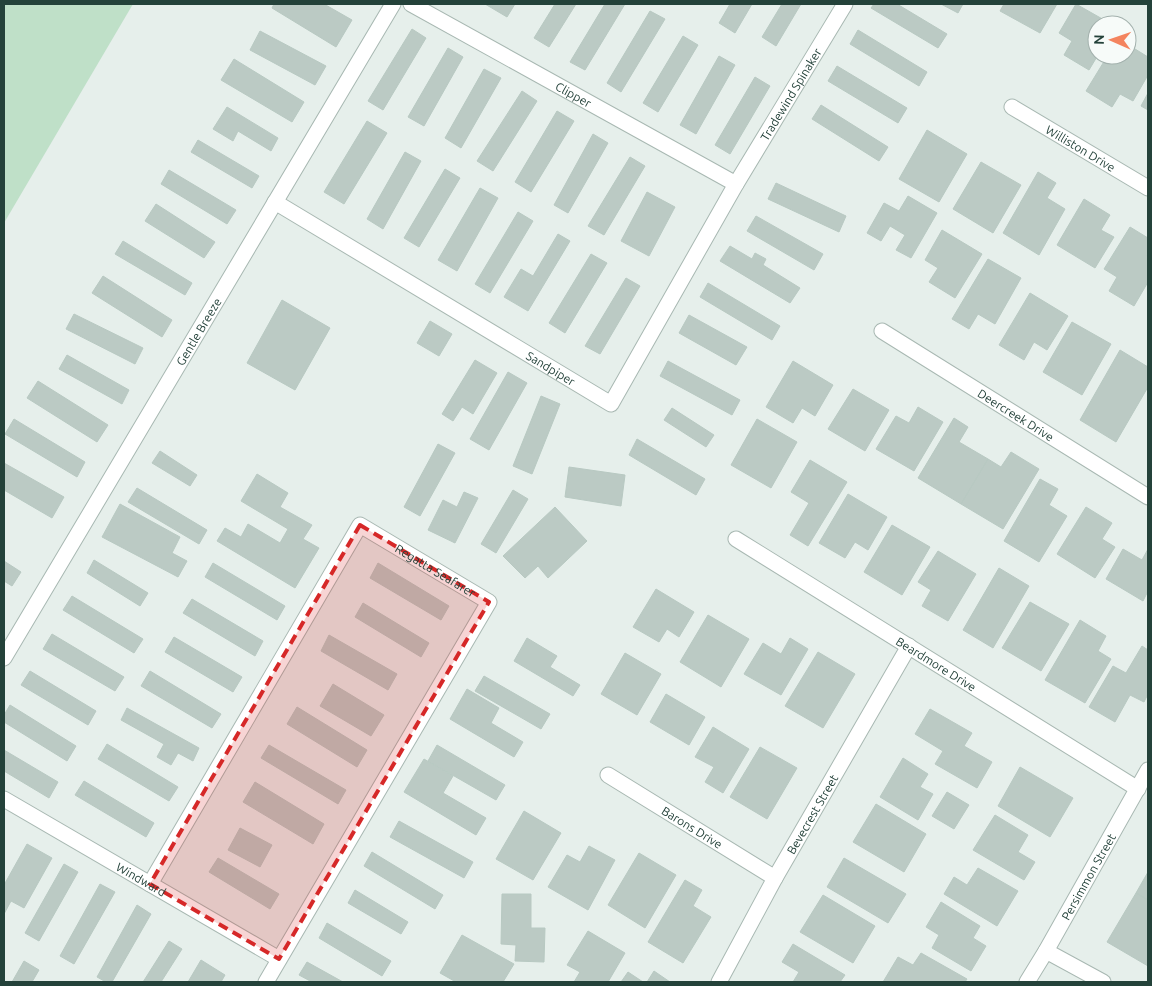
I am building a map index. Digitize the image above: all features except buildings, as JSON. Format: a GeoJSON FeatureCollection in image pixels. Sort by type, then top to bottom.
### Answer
{"type":"FeatureCollection","features":[{"type":"Feature","properties":{"kind":"street","name":"Gentle Breeze"},"geometry":{"type":"LineString","coordinates":[[4,658],[393,4]]}},
{"type":"Feature","properties":{"kind":"street","name":"Clipper"},"geometry":{"type":"LineString","coordinates":[[411,4],[736,184]]}},
{"type":"Feature","properties":{"kind":"street","name":"Tradewind Spinaker"},"geometry":{"type":"LineString","coordinates":[[736,184],[846,4]]}},
{"type":"Feature","properties":{"kind":"street","name":"Williston Drive"},"geometry":{"type":"LineString","coordinates":[[1012,108],[1148,188]]}},
{"type":"Feature","properties":{"kind":"street","name":"Sandpiper"},"geometry":{"type":"LineString","coordinates":[[274,202],[611,404],[736,184]]}},
{"type":"Feature","properties":{"kind":"street","name":"Deercreek Drive"},"geometry":{"type":"LineString","coordinates":[[882,331],[1148,497]]}},
{"type":"Feature","properties":{"kind":"street","name":"Regatta Seafarer"},"geometry":{"type":"LineString","coordinates":[[150,884],[360,525],[489,602],[266,982]]}},
{"type":"Feature","properties":{"kind":"street","name":"Beardmore Drive"},"geometry":{"type":"LineString","coordinates":[[736,539],[1138,789]]}},
{"type":"Feature","properties":{"kind":"street","name":"Bevecrest Street"},"geometry":{"type":"LineString","coordinates":[[719,982],[775,878],[908,646]]}},
{"type":"Feature","properties":{"kind":"street","name":"Persimmon Street"},"geometry":{"type":"LineString","coordinates":[[1027,982],[1148,770]]}},
{"type":"Feature","properties":{"kind":"street","name":"Barons Drive"},"geometry":{"type":"LineString","coordinates":[[608,775],[775,878]]}},
{"type":"Feature","properties":{"kind":"street","name":"Windward"},"geometry":{"type":"LineString","coordinates":[[4,799],[279,959]]}},
{"type":"Feature","properties":{"kind":"street"},"geometry":{"type":"LineString","coordinates":[[1046,951],[1103,982]]}},
{"type":"Feature","properties":{"kind":"highlighted area"},"geometry":{"type":"Polygon","coordinates":[[[360,525],[489,602],[279,959],[150,884],[360,525]]]}},
{"type":"Feature","properties":{"kind":"green space"},"geometry":{"type":"Polygon","coordinates":[[[4,4],[133,4],[4,223],[4,4]]]}}]}
